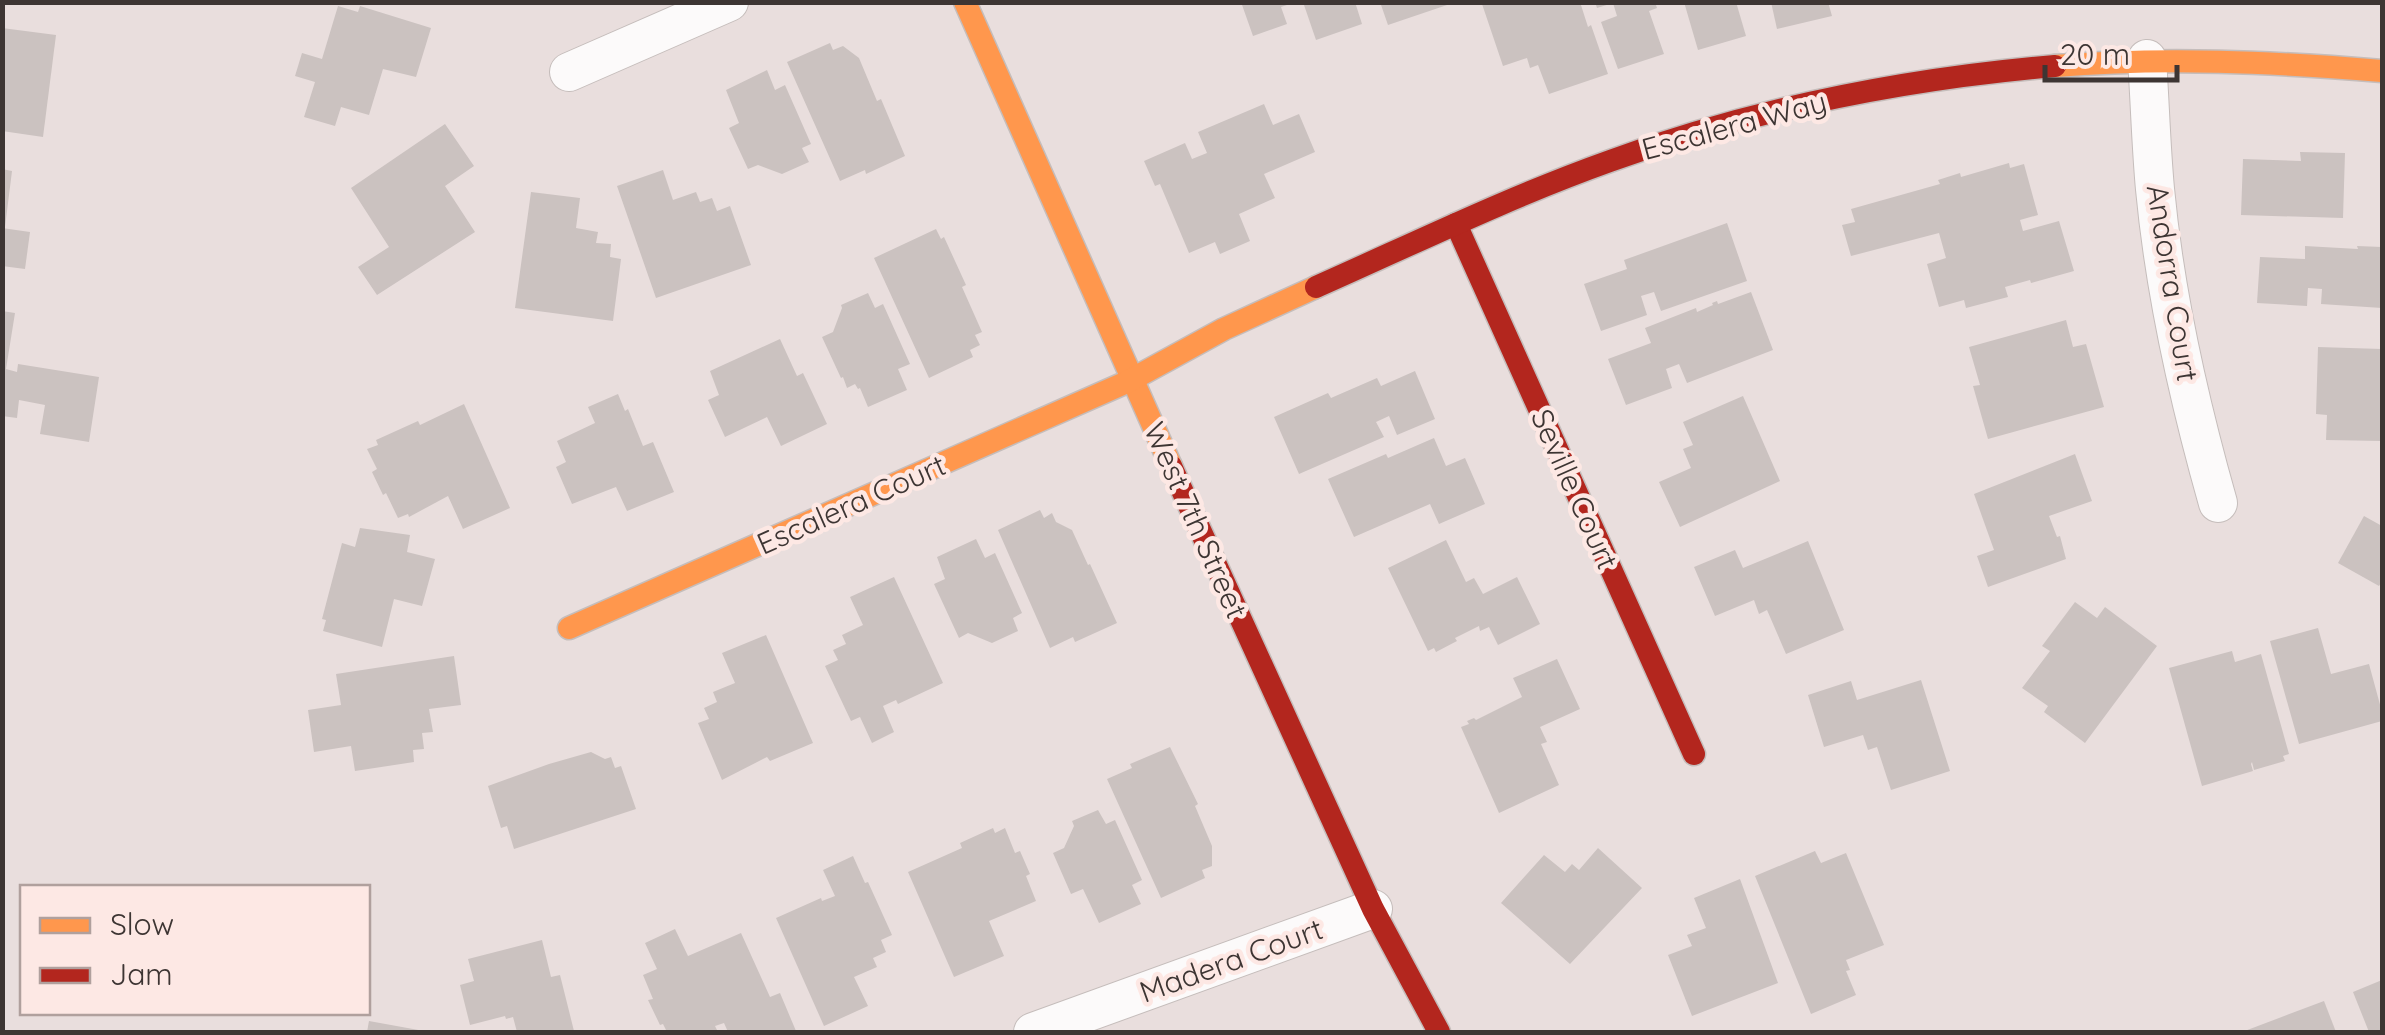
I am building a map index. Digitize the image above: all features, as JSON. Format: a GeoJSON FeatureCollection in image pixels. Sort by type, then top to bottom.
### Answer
{"type":"FeatureCollection","features":[{"type":"Feature","properties":{"kind":"street"},"geometry":{"type":"LineString","coordinates":[[569,72],[728,2]]}},
{"type":"Feature","properties":{"kind":"street","name":"West 7th Street"},"geometry":{"type":"LineString","coordinates":[[965,2],[1373,909],[1438,1032]]}},
{"type":"Feature","properties":{"kind":"street","name":"Escalera Way"},"geometry":{"type":"LineString","coordinates":[[1132,380],[1235,324],[1456,224],[1610,160],[1740,119],[1879,87],[2014,68],[2147,60],[2310,63],[2382,71]]}},
{"type":"Feature","properties":{"kind":"street","name":"Andorra Court"},"geometry":{"type":"LineString","coordinates":[[2147,60],[2156,191],[2174,321],[2218,503]]}},
{"type":"Feature","properties":{"kind":"street","name":"Seville Court"},"geometry":{"type":"LineString","coordinates":[[1456,224],[1694,754]]}},
{"type":"Feature","properties":{"kind":"street","name":"Escalera Court"},"geometry":{"type":"LineString","coordinates":[[569,628],[1132,380]]}},
{"type":"Feature","properties":{"kind":"street","name":"Madera Court"},"geometry":{"type":"LineString","coordinates":[[1033,1032],[1373,909]]}},
{"type":"Feature","properties":{"kind":"building"},"geometry":{"type":"Polygon","coordinates":[[[1241,2],[1293,3],[1281,7],[1287,24],[1253,36],[1241,2]]]}},
{"type":"Feature","properties":{"kind":"building"},"geometry":{"type":"Polygon","coordinates":[[[1303,2],[1355,2],[1362,24],[1316,40],[1303,2]]]}},
{"type":"Feature","properties":{"kind":"building"},"geometry":{"type":"Polygon","coordinates":[[[1380,2],[1453,2],[1453,3],[1388,25],[1380,2]]]}},
{"type":"Feature","properties":{"kind":"building"},"geometry":{"type":"Polygon","coordinates":[[[1580,2],[1608,74],[1549,94],[1538,65],[1530,68],[1527,58],[1503,66],[1482,4],[1580,2]]]}},
{"type":"Feature","properties":{"kind":"building"},"geometry":{"type":"Polygon","coordinates":[[[1595,2],[1655,2],[1657,8],[1649,11],[1664,54],[1618,69],[1601,22],[1617,16],[1613,3],[1597,8],[1595,2]]]}},
{"type":"Feature","properties":{"kind":"building"},"geometry":{"type":"Polygon","coordinates":[[[1684,2],[1736,2],[1746,36],[1698,50],[1684,2]]]}},
{"type":"Feature","properties":{"kind":"building"},"geometry":{"type":"Polygon","coordinates":[[[1771,2],[1828,2],[1832,16],[1777,29],[1771,2]]]}},
{"type":"Feature","properties":{"kind":"building"},"geometry":{"type":"Polygon","coordinates":[[[338,6],[358,12],[360,6],[431,28],[416,77],[383,69],[369,115],[341,107],[335,126],[304,117],[315,82],[295,76],[302,53],[322,59],[338,6]]]}},
{"type":"Feature","properties":{"kind":"building"},"geometry":{"type":"Polygon","coordinates":[[[2,28],[56,35],[43,137],[2,131],[2,28]]]}},
{"type":"Feature","properties":{"kind":"building"},"geometry":{"type":"Polygon","coordinates":[[[830,43],[833,50],[843,46],[859,58],[905,156],[840,181],[787,62],[830,43]]]}},
{"type":"Feature","properties":{"kind":"building"},"geometry":{"type":"Polygon","coordinates":[[[767,70],[775,90],[785,85],[811,144],[802,148],[809,162],[782,174],[758,165],[748,169],[729,128],[739,123],[726,90],[767,70]]]}},
{"type":"Feature","properties":{"kind":"building"},"geometry":{"type":"Polygon","coordinates":[[[1264,104],[1273,125],[1299,114],[1315,152],[1264,174],[1275,198],[1239,214],[1250,241],[1220,254],[1215,242],[1189,253],[1160,184],[1155,186],[1144,161],[1185,143],[1192,159],[1207,153],[1198,132],[1264,104]]]}},
{"type":"Feature","properties":{"kind":"building"},"geometry":{"type":"Polygon","coordinates":[[[445,124],[474,166],[445,186],[475,232],[377,295],[358,267],[389,247],[351,188],[445,124]]]}},
{"type":"Feature","properties":{"kind":"building"},"geometry":{"type":"Polygon","coordinates":[[[2300,152],[2345,153],[2343,218],[2241,215],[2243,159],[2301,161],[2300,152]]]}},
{"type":"Feature","properties":{"kind":"building"},"geometry":{"type":"Polygon","coordinates":[[[2009,163],[2010,168],[2024,164],[2038,215],[2020,220],[2023,231],[2059,221],[2074,271],[2005,287],[2008,297],[1966,308],[1964,300],[1939,307],[1927,264],[1946,258],[1939,233],[1851,256],[1842,225],[1855,222],[1851,209],[1940,184],[1938,180],[1960,173],[1961,177],[2009,163]]]}},
{"type":"Feature","properties":{"kind":"building"},"geometry":{"type":"Polygon","coordinates":[[[2,169],[12,171],[5,227],[2,227],[2,169]]]}},
{"type":"Feature","properties":{"kind":"building"},"geometry":{"type":"Polygon","coordinates":[[[663,170],[673,200],[696,192],[700,202],[712,198],[717,211],[730,206],[751,265],[656,298],[617,186],[663,170]]]}},
{"type":"Feature","properties":{"kind":"building"},"geometry":{"type":"Polygon","coordinates":[[[531,192],[580,198],[576,228],[598,232],[596,243],[611,244],[610,257],[621,259],[613,321],[515,308],[531,192]]]}},
{"type":"Feature","properties":{"kind":"building"},"geometry":{"type":"Polygon","coordinates":[[[1727,223],[1747,281],[1661,311],[1654,292],[1641,296],[1647,315],[1601,331],[1584,284],[1627,269],[1624,260],[1727,223]]]}},
{"type":"Feature","properties":{"kind":"building"},"geometry":{"type":"Polygon","coordinates":[[[2,228],[30,232],[25,269],[2,266],[2,228]]]}},
{"type":"Feature","properties":{"kind":"building"},"geometry":{"type":"Polygon","coordinates":[[[936,229],[941,239],[944,237],[966,285],[962,287],[982,332],[975,335],[980,345],[970,350],[973,357],[929,378],[874,258],[936,229]]]}},
{"type":"Feature","properties":{"kind":"building"},"geometry":{"type":"Polygon","coordinates":[[[2305,246],[2382,247],[2382,308],[2321,304],[2322,289],[2308,288],[2307,306],[2257,303],[2260,257],[2305,259],[2305,246]]]}},
{"type":"Feature","properties":{"kind":"building"},"geometry":{"type":"Polygon","coordinates":[[[1751,292],[1773,350],[1687,383],[1679,364],[1666,369],[1672,388],[1626,405],[1608,359],[1651,343],[1645,328],[1751,292]]]}},
{"type":"Feature","properties":{"kind":"building"},"geometry":{"type":"Polygon","coordinates":[[[868,293],[875,308],[883,304],[910,364],[898,369],[907,390],[868,407],[860,388],[855,384],[847,388],[822,337],[833,332],[841,305],[868,293]]]}},
{"type":"Feature","properties":{"kind":"building"},"geometry":{"type":"Polygon","coordinates":[[[2,311],[15,313],[6,369],[17,372],[18,364],[99,377],[89,442],[40,434],[45,405],[19,400],[17,418],[2,416],[2,311]]]}},
{"type":"Feature","properties":{"kind":"building"},"geometry":{"type":"Polygon","coordinates":[[[2066,320],[2073,347],[2086,344],[2104,407],[1988,439],[1973,386],[1980,385],[1969,347],[2066,320]]]}},
{"type":"Feature","properties":{"kind":"building"},"geometry":{"type":"Polygon","coordinates":[[[780,339],[797,376],[803,373],[827,424],[781,446],[767,417],[725,437],[708,400],[719,395],[710,371],[780,339]]]}},
{"type":"Feature","properties":{"kind":"building"},"geometry":{"type":"Polygon","coordinates":[[[2318,347],[2382,349],[2382,441],[2326,440],[2327,415],[2316,414],[2318,347]]]}},
{"type":"Feature","properties":{"kind":"building"},"geometry":{"type":"Polygon","coordinates":[[[1415,371],[1435,419],[1397,435],[1389,416],[1376,422],[1384,437],[1299,474],[1274,417],[1328,393],[1331,398],[1377,378],[1381,386],[1415,371]]]}},
{"type":"Feature","properties":{"kind":"building"},"geometry":{"type":"Polygon","coordinates":[[[618,394],[643,446],[653,442],[674,492],[627,511],[616,487],[572,504],[556,467],[566,462],[557,441],[595,423],[588,407],[618,394]]]}},
{"type":"Feature","properties":{"kind":"building"},"geometry":{"type":"Polygon","coordinates":[[[1743,396],[1780,481],[1680,527],[1659,482],[1691,468],[1683,449],[1693,445],[1683,422],[1743,396]]]}},
{"type":"Feature","properties":{"kind":"building"},"geometry":{"type":"Polygon","coordinates":[[[464,404],[510,508],[463,529],[448,496],[409,517],[408,514],[398,518],[372,472],[377,469],[367,449],[378,445],[376,440],[464,404]]]}},
{"type":"Feature","properties":{"kind":"building"},"geometry":{"type":"Polygon","coordinates":[[[1434,438],[1446,466],[1465,458],[1485,504],[1439,524],[1430,504],[1354,537],[1328,479],[1434,438]]]}},
{"type":"Feature","properties":{"kind":"building"},"geometry":{"type":"Polygon","coordinates":[[[2075,454],[2092,501],[2049,516],[2066,559],[1988,587],[1977,556],[1994,550],[1974,494],[2075,454]]]}},
{"type":"Feature","properties":{"kind":"building"},"geometry":{"type":"Polygon","coordinates":[[[1040,510],[1044,518],[1052,513],[1056,522],[1072,530],[1117,623],[1075,642],[1073,637],[1050,648],[998,530],[1040,510]]]}},
{"type":"Feature","properties":{"kind":"building"},"geometry":{"type":"Polygon","coordinates":[[[2364,516],[2382,526],[2379,586],[2338,563],[2364,516]]]}},
{"type":"Feature","properties":{"kind":"building"},"geometry":{"type":"Polygon","coordinates":[[[360,528],[410,535],[407,552],[435,559],[422,606],[394,599],[382,647],[323,631],[326,620],[322,619],[342,543],[355,547],[360,528]]]}},
{"type":"Feature","properties":{"kind":"building"},"geometry":{"type":"Polygon","coordinates":[[[976,539],[985,558],[995,553],[1022,613],[1013,618],[1018,631],[992,643],[968,633],[959,638],[934,584],[945,579],[937,557],[976,539]]]}},
{"type":"Feature","properties":{"kind":"building"},"geometry":{"type":"Polygon","coordinates":[[[1446,540],[1466,582],[1474,578],[1483,594],[1517,577],[1540,624],[1498,645],[1489,627],[1480,631],[1479,626],[1436,652],[1434,648],[1428,651],[1388,568],[1446,540]]]}},
{"type":"Feature","properties":{"kind":"building"},"geometry":{"type":"Polygon","coordinates":[[[1808,541],[1844,630],[1786,654],[1767,610],[1759,614],[1754,600],[1715,616],[1694,567],[1735,550],[1743,568],[1808,541]]]}},
{"type":"Feature","properties":{"kind":"building"},"geometry":{"type":"Polygon","coordinates":[[[894,577],[943,683],[898,704],[896,700],[883,706],[894,732],[872,743],[860,717],[851,721],[825,666],[838,660],[833,650],[846,644],[842,635],[863,625],[850,597],[894,577]]]}},
{"type":"Feature","properties":{"kind":"building"},"geometry":{"type":"Polygon","coordinates":[[[2075,602],[2097,618],[2105,607],[2157,646],[2085,743],[2044,712],[2048,706],[2022,688],[2050,651],[2042,646],[2075,602]]]}},
{"type":"Feature","properties":{"kind":"building"},"geometry":{"type":"Polygon","coordinates":[[[2318,628],[2331,674],[2369,664],[2382,721],[2299,744],[2270,641],[2318,628]]]}},
{"type":"Feature","properties":{"kind":"building"},"geometry":{"type":"Polygon","coordinates":[[[766,635],[813,743],[770,761],[767,757],[722,780],[698,723],[709,719],[704,708],[717,702],[713,692],[735,683],[722,653],[766,635]]]}},
{"type":"Feature","properties":{"kind":"building"},"geometry":{"type":"Polygon","coordinates":[[[2232,651],[2235,662],[2261,654],[2289,754],[2283,756],[2285,761],[2254,770],[2252,762],[2253,771],[2202,786],[2169,668],[2232,651]]]}},
{"type":"Feature","properties":{"kind":"building"},"geometry":{"type":"Polygon","coordinates":[[[454,656],[461,705],[429,709],[433,732],[422,733],[424,749],[413,750],[414,762],[355,771],[351,746],[314,752],[308,710],[341,705],[336,674],[454,656]]]}},
{"type":"Feature","properties":{"kind":"building"},"geometry":{"type":"Polygon","coordinates":[[[1557,659],[1580,709],[1540,727],[1547,742],[1541,744],[1559,785],[1499,813],[1461,727],[1522,697],[1513,678],[1557,659]]]}},
{"type":"Feature","properties":{"kind":"building"},"geometry":{"type":"Polygon","coordinates":[[[1921,680],[1950,771],[1891,790],[1877,747],[1868,750],[1863,735],[1824,747],[1808,695],[1851,681],[1857,700],[1921,680]]]}},
{"type":"Feature","properties":{"kind":"building"},"geometry":{"type":"Polygon","coordinates":[[[1170,747],[1198,804],[1195,806],[1212,846],[1212,866],[1202,870],[1205,878],[1161,898],[1107,779],[1170,747]]]}},
{"type":"Feature","properties":{"kind":"building"},"geometry":{"type":"Polygon","coordinates":[[[591,752],[605,759],[611,757],[615,768],[621,766],[636,809],[514,849],[507,826],[501,828],[488,786],[591,752]]]}},
{"type":"Feature","properties":{"kind":"building"},"geometry":{"type":"Polygon","coordinates":[[[1098,810],[1106,824],[1115,820],[1142,880],[1132,885],[1141,904],[1099,923],[1083,889],[1071,894],[1053,853],[1064,848],[1074,826],[1072,821],[1098,810]]]}},
{"type":"Feature","properties":{"kind":"building"},"geometry":{"type":"Polygon","coordinates":[[[993,828],[995,833],[1005,828],[1015,853],[1020,851],[1036,901],[989,921],[1004,956],[954,977],[908,872],[962,848],[960,843],[993,828]]]}},
{"type":"Feature","properties":{"kind":"building"},"geometry":{"type":"Polygon","coordinates":[[[1598,848],[1642,888],[1570,964],[1501,903],[1544,855],[1565,872],[1572,864],[1579,870],[1598,848]]]}},
{"type":"Feature","properties":{"kind":"building"},"geometry":{"type":"Polygon","coordinates":[[[1815,851],[1821,863],[1846,853],[1884,945],[1846,960],[1850,970],[1846,971],[1856,995],[1811,1014],[1755,876],[1815,851]]]}},
{"type":"Feature","properties":{"kind":"building"},"geometry":{"type":"Polygon","coordinates":[[[853,856],[892,935],[881,940],[886,952],[873,958],[877,967],[854,977],[868,1006],[824,1026],[776,918],[821,898],[822,901],[835,896],[823,870],[853,856]]]}},
{"type":"Feature","properties":{"kind":"building"},"geometry":{"type":"Polygon","coordinates":[[[1740,879],[1778,983],[1692,1016],[1668,955],[1692,946],[1687,935],[1706,928],[1694,898],[1740,879]]]}},
{"type":"Feature","properties":{"kind":"building"},"geometry":{"type":"Polygon","coordinates":[[[675,929],[688,956],[741,933],[770,997],[780,993],[796,1031],[728,1032],[724,1023],[712,1032],[667,1032],[648,1000],[653,999],[643,975],[657,969],[645,943],[675,929]]]}},
{"type":"Feature","properties":{"kind":"building"},"geometry":{"type":"Polygon","coordinates":[[[542,940],[551,977],[560,975],[574,1031],[517,1032],[513,1017],[505,1016],[470,1025],[460,985],[474,981],[468,959],[542,940]]]}},
{"type":"Feature","properties":{"kind":"building"},"geometry":{"type":"Polygon","coordinates":[[[2382,980],[2382,1032],[2369,1032],[2353,992],[2382,980]]]}},
{"type":"Feature","properties":{"kind":"building"},"geometry":{"type":"Polygon","coordinates":[[[2324,1001],[2336,1032],[2242,1032],[2324,1001]]]}},
{"type":"Feature","properties":{"kind":"building"},"geometry":{"type":"Polygon","coordinates":[[[369,1021],[424,1031],[424,1032],[367,1032],[369,1021]]]}},
{"type":"Feature","properties":{"kind":"traffic: slow"},"geometry":{"type":"LineString","coordinates":[[965,2],[1171,466]]}},
{"type":"Feature","properties":{"kind":"traffic: slow"},"geometry":{"type":"LineString","coordinates":[[2055,66],[2218,62],[2382,71]]}},
{"type":"Feature","properties":{"kind":"traffic: slow"},"geometry":{"type":"LineString","coordinates":[[569,628],[1127,382],[1224,329],[1316,287]]}},
{"type":"Feature","properties":{"kind":"traffic: jam"},"geometry":{"type":"LineString","coordinates":[[1316,287],[1535,190],[1718,126],[1885,88],[2055,66]]}},
{"type":"Feature","properties":{"kind":"traffic: jam"},"geometry":{"type":"LineString","coordinates":[[1456,224],[1694,754]]}},
{"type":"Feature","properties":{"kind":"traffic: jam"},"geometry":{"type":"LineString","coordinates":[[1171,466],[1373,909],[1439,1032]]}}]}
